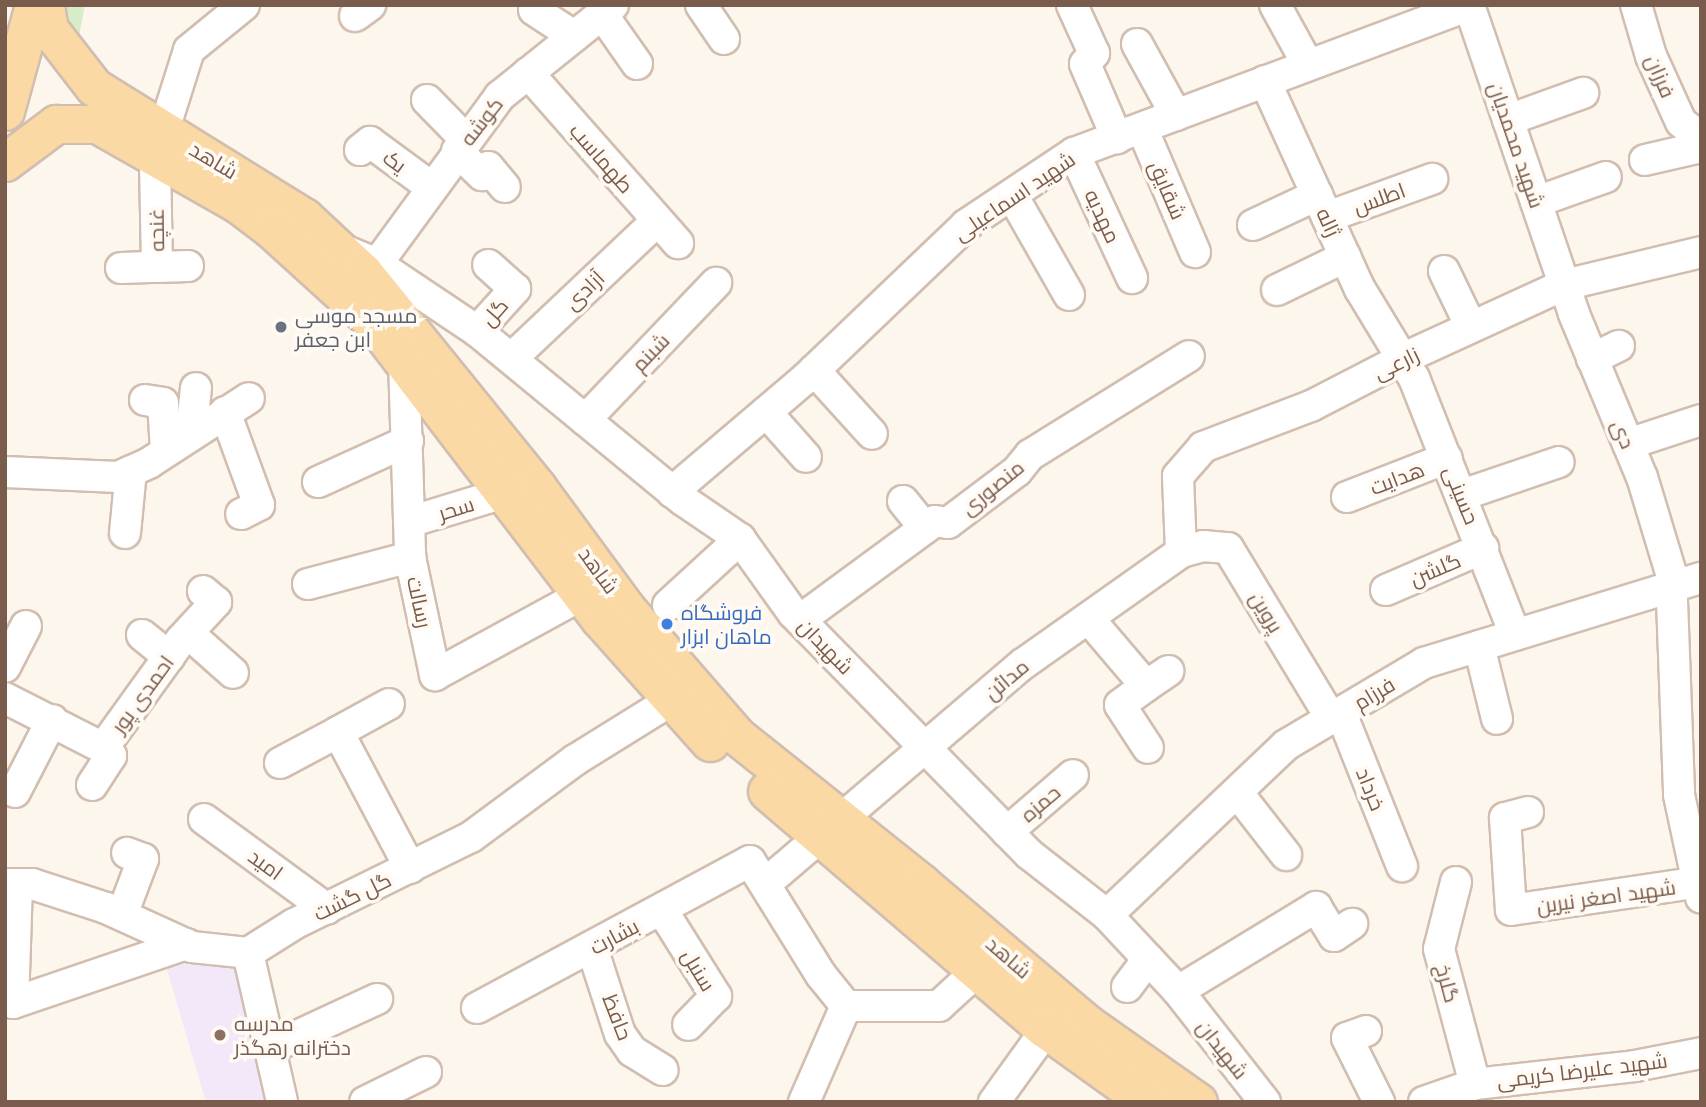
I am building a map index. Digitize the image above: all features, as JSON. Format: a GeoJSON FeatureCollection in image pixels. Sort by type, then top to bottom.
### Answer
{"type":"FeatureCollection","features":[{"type":"Feature","properties":{"kind":"main road"},"geometry":{"type":"LineString","coordinates":[[5,111],[34,5]]}},
{"type":"Feature","properties":{"kind":"main road","name":"شاهد"},"geometry":{"type":"LineString","coordinates":[[45,5],[50,29],[94,87],[161,145],[271,229],[343,291],[404,361],[582,595],[670,701],[832,829],[1054,1017],[1147,1102]]}},
{"type":"Feature","properties":{"kind":"main road","name":"شاهد"},"geometry":{"type":"LineString","coordinates":[[5,162],[29,140],[56,124],[73,121],[97,124],[161,145],[304,217],[339,248],[410,327],[625,607],[710,710],[769,765],[976,972],[1198,1102]]}},
{"type":"Feature","properties":{"kind":"street","name":"غنچه"},"geometry":{"type":"LineString","coordinates":[[121,268],[157,267],[161,145],[189,50],[244,5]]}},
{"type":"Feature","properties":{"kind":"street"},"geometry":{"type":"LineString","coordinates":[[701,5],[724,39]]}},
{"type":"Feature","properties":{"kind":"street","name":"شقایق"},"geometry":{"type":"LineString","coordinates":[[1072,5],[1094,52],[1085,64],[1129,133],[1195,253]]}},
{"type":"Feature","properties":{"kind":"street"},"geometry":{"type":"LineString","coordinates":[[1275,5],[1308,65]]}},
{"type":"Feature","properties":{"kind":"street","name":"شهید اسماعیلی"},"geometry":{"type":"LineString","coordinates":[[672,492],[814,370],[918,268],[967,225],[1074,153],[1469,5]]}},
{"type":"Feature","properties":{"kind":"street","name":"شهید محمدیان"},"geometry":{"type":"LineString","coordinates":[[1469,5],[1564,285]]}},
{"type":"Feature","properties":{"kind":"street","name":"فرزان"},"geometry":{"type":"LineString","coordinates":[[1636,5],[1651,56],[1681,122],[1701,138]]}},
{"type":"Feature","properties":{"kind":"street"},"geometry":{"type":"LineString","coordinates":[[534,10],[574,36]]}},
{"type":"Feature","properties":{"kind":"street"},"geometry":{"type":"LineString","coordinates":[[608,10],[637,64]]}},
{"type":"Feature","properties":{"kind":"street","name":"کوشه"},"geometry":{"type":"LineString","coordinates":[[377,264],[500,96],[608,10]]}},
{"type":"Feature","properties":{"kind":"street"},"geometry":{"type":"LineString","coordinates":[[1137,44],[1176,115]]}},
{"type":"Feature","properties":{"kind":"street","name":"طهماسب"},"geometry":{"type":"LineString","coordinates":[[528,73],[678,243]]}},
{"type":"Feature","properties":{"kind":"street","name":"ژاله"},"geometry":{"type":"LineString","coordinates":[[1265,81],[1345,257],[1402,359]]}},
{"type":"Feature","properties":{"kind":"street"},"geometry":{"type":"LineString","coordinates":[[1508,120],[1583,93]]}},
{"type":"Feature","properties":{"kind":"street"},"geometry":{"type":"LineString","coordinates":[[427,100],[482,175],[488,167],[505,187]]}},
{"type":"Feature","properties":{"kind":"street","name":"یک"},"geometry":{"type":"LineString","coordinates":[[360,150],[370,142],[431,187]]}},
{"type":"Feature","properties":{"kind":"street"},"geometry":{"type":"LineString","coordinates":[[1645,160],[1701,146]]}},
{"type":"Feature","properties":{"kind":"street","name":"مهدیه"},"geometry":{"type":"LineString","coordinates":[[1074,153],[1132,278]]}},
{"type":"Feature","properties":{"kind":"street"},"geometry":{"type":"LineString","coordinates":[[1536,202],[1606,177]]}},
{"type":"Feature","properties":{"kind":"street","name":"اطلس"},"geometry":{"type":"LineString","coordinates":[[1253,225],[1432,179]]}},
{"type":"Feature","properties":{"kind":"street"},"geometry":{"type":"LineString","coordinates":[[1012,195],[1069,295]]}},
{"type":"Feature","properties":{"kind":"street","name":"آزادی"},"geometry":{"type":"LineString","coordinates":[[512,358],[657,221]]}},
{"type":"Feature","properties":{"kind":"street","name":"شهیدان"},"geometry":{"type":"LineString","coordinates":[[339,248],[377,264],[477,331],[672,492],[740,539],[800,620],[1007,832],[1107,915],[1178,991],[1265,1102]]}},
{"type":"Feature","properties":{"kind":"street","name":"زارعی"},"geometry":{"type":"LineString","coordinates":[[1181,552],[1178,476],[1203,447],[1311,406],[1402,359],[1564,285],[1701,252]]}},
{"type":"Feature","properties":{"kind":"street"},"geometry":{"type":"LineString","coordinates":[[1277,290],[1345,257]]}},
{"type":"Feature","properties":{"kind":"street","name":"گل"},"geometry":{"type":"LineString","coordinates":[[477,331],[515,289],[488,265]]}},
{"type":"Feature","properties":{"kind":"street"},"geometry":{"type":"LineString","coordinates":[[157,267],[188,266]]}},
{"type":"Feature","properties":{"kind":"street"},"geometry":{"type":"LineString","coordinates":[[1444,271],[1471,327]]}},
{"type":"Feature","properties":{"kind":"street","name":"شبنم"},"geometry":{"type":"LineString","coordinates":[[585,420],[716,283]]}},
{"type":"Feature","properties":{"kind":"street","name":"دی"},"geometry":{"type":"LineString","coordinates":[[1564,285],[1628,444],[1672,586],[1679,795],[1700,887]]}},
{"type":"Feature","properties":{"kind":"street"},"geometry":{"type":"LineString","coordinates":[[1592,359],[1619,346]]}},
{"type":"Feature","properties":{"kind":"street","name":"منصوری"},"geometry":{"type":"LineString","coordinates":[[800,620],[935,521],[948,523],[1017,471],[1030,455],[1189,356]]}},
{"type":"Feature","properties":{"kind":"street","name":"حسینی"},"geometry":{"type":"LineString","coordinates":[[1402,359],[1447,458],[1515,635]]}},
{"type":"Feature","properties":{"kind":"street","name":"رسالت"},"geometry":{"type":"LineString","coordinates":[[404,361],[410,556],[435,675],[582,595]]}},
{"type":"Feature","properties":{"kind":"street"},"geometry":{"type":"LineString","coordinates":[[814,370],[872,434]]}},
{"type":"Feature","properties":{"kind":"street"},"geometry":{"type":"LineString","coordinates":[[191,434],[196,388]]}},
{"type":"Feature","properties":{"kind":"street"},"geometry":{"type":"LineString","coordinates":[[145,400],[163,403],[166,451]]}},
{"type":"Feature","properties":{"kind":"street"},"geometry":{"type":"LineString","coordinates":[[5,472],[118,477],[166,451],[237,405],[259,505],[240,514]]}},
{"type":"Feature","properties":{"kind":"street"},"geometry":{"type":"LineString","coordinates":[[766,412],[806,457]]}},
{"type":"Feature","properties":{"kind":"street"},"geometry":{"type":"LineString","coordinates":[[1628,444],[1701,420]]}},
{"type":"Feature","properties":{"kind":"street"},"geometry":{"type":"LineString","coordinates":[[318,484],[408,441]]}},
{"type":"Feature","properties":{"kind":"street","name":"هدایت"},"geometry":{"type":"LineString","coordinates":[[1347,497],[1447,458]]}},
{"type":"Feature","properties":{"kind":"street"},"geometry":{"type":"LineString","coordinates":[[1462,495],[1559,462]]}},
{"type":"Feature","properties":{"kind":"street"},"geometry":{"type":"LineString","coordinates":[[125,533],[131,471]]}},
{"type":"Feature","properties":{"kind":"street","name":"سحر"},"geometry":{"type":"LineString","coordinates":[[409,522],[503,493]]}},
{"type":"Feature","properties":{"kind":"street"},"geometry":{"type":"LineString","coordinates":[[903,501],[925,528]]}},
{"type":"Feature","properties":{"kind":"street"},"geometry":{"type":"LineString","coordinates":[[668,605],[740,539]]}},
{"type":"Feature","properties":{"kind":"street","name":"پروین"},"geometry":{"type":"LineString","coordinates":[[1181,552],[1203,546],[1228,548],[1336,715]]}},
{"type":"Feature","properties":{"kind":"street","name":"گلشن"},"geometry":{"type":"LineString","coordinates":[[1386,590],[1483,548]]}},
{"type":"Feature","properties":{"kind":"street","name":"مدائن"},"geometry":{"type":"LineString","coordinates":[[832,829],[1023,664],[1181,552]]}},
{"type":"Feature","properties":{"kind":"street"},"geometry":{"type":"LineString","coordinates":[[308,584],[410,556]]}},
{"type":"Feature","properties":{"kind":"street","name":"فرزام"},"geometry":{"type":"LineString","coordinates":[[1107,915],[1286,745],[1424,663],[1701,578]]}},
{"type":"Feature","properties":{"kind":"street","name":"احمدی پور"},"geometry":{"type":"LineString","coordinates":[[5,698],[103,748],[169,657],[216,602],[203,591]]}},
{"type":"Feature","properties":{"kind":"street"},"geometry":{"type":"LineString","coordinates":[[1089,619],[1157,679],[1120,705],[1148,748]]}},
{"type":"Feature","properties":{"kind":"street"},"geometry":{"type":"LineString","coordinates":[[5,667],[26,626]]}},
{"type":"Feature","properties":{"kind":"street"},"geometry":{"type":"LineString","coordinates":[[188,633],[233,673]]}},
{"type":"Feature","properties":{"kind":"street"},"geometry":{"type":"LineString","coordinates":[[142,635],[169,657]]}},
{"type":"Feature","properties":{"kind":"street"},"geometry":{"type":"LineString","coordinates":[[1479,646],[1497,719]]}},
{"type":"Feature","properties":{"kind":"street","name":"گل گشت"},"geometry":{"type":"LineString","coordinates":[[248,953],[327,909],[471,837],[575,760],[670,701]]}},
{"type":"Feature","properties":{"kind":"street"},"geometry":{"type":"LineString","coordinates":[[280,764],[389,704]]}},
{"type":"Feature","properties":{"kind":"street","name":"خرداد"},"geometry":{"type":"LineString","coordinates":[[1336,715],[1402,866]]}},
{"type":"Feature","properties":{"kind":"street"},"geometry":{"type":"LineString","coordinates":[[15,792],[52,720]]}},
{"type":"Feature","properties":{"kind":"street"},"geometry":{"type":"LineString","coordinates":[[338,732],[410,868]]}},
{"type":"Feature","properties":{"kind":"street"},"geometry":{"type":"LineString","coordinates":[[92,785],[111,756],[103,748]]}},
{"type":"Feature","properties":{"kind":"street","name":"حمزه"},"geometry":{"type":"LineString","coordinates":[[1007,832],[1073,775]]}},
{"type":"Feature","properties":{"kind":"street"},"geometry":{"type":"LineString","coordinates":[[1237,792],[1286,855]]}},
{"type":"Feature","properties":{"kind":"street","name":"شهید اصغر نیرین"},"geometry":{"type":"LineString","coordinates":[[1528,812],[1505,818],[1511,910],[1700,887]]}},
{"type":"Feature","properties":{"kind":"street","name":"امید"},"geometry":{"type":"LineString","coordinates":[[204,819],[327,909]]}},
{"type":"Feature","properties":{"kind":"street","name":"بشارت"},"geometry":{"type":"LineString","coordinates":[[477,1008],[662,910],[757,872],[832,829]]}},
{"type":"Feature","properties":{"kind":"street"},"geometry":{"type":"LineString","coordinates":[[122,915],[142,859],[127,853]]}},
{"type":"Feature","properties":{"kind":"street"},"geometry":{"type":"LineString","coordinates":[[757,872],[821,975],[846,1006]]}},
{"type":"Feature","properties":{"kind":"street","name":"گلرخ"},"geometry":{"type":"LineString","coordinates":[[1456,883],[1439,949],[1495,1089]]}},
{"type":"Feature","properties":{"kind":"street"},"geometry":{"type":"LineString","coordinates":[[186,944],[13,1003],[11,884],[33,884],[122,915],[186,944],[248,953],[282,1102]]}},
{"type":"Feature","properties":{"kind":"street"},"geometry":{"type":"LineString","coordinates":[[1178,991],[1316,906],[1334,936],[1352,924]]}},
{"type":"Feature","properties":{"kind":"street","name":"سنبل"},"geometry":{"type":"LineString","coordinates":[[662,910],[716,996],[688,1025]]}},
{"type":"Feature","properties":{"kind":"street","name":"حافظ"},"geometry":{"type":"LineString","coordinates":[[592,948],[620,1034],[632,1051],[663,1070]]}},
{"type":"Feature","properties":{"kind":"street"},"geometry":{"type":"LineString","coordinates":[[1127,987],[1148,959]]}},
{"type":"Feature","properties":{"kind":"street"},"geometry":{"type":"LineString","coordinates":[[846,1006],[939,1006],[976,972]]}},
{"type":"Feature","properties":{"kind":"street"},"geometry":{"type":"LineString","coordinates":[[271,1048],[377,999]]}},
{"type":"Feature","properties":{"kind":"street"},"geometry":{"type":"LineString","coordinates":[[804,1102],[846,1006]]}},
{"type":"Feature","properties":{"kind":"street"},"geometry":{"type":"LineString","coordinates":[[994,1102],[1054,1017]]}},
{"type":"Feature","properties":{"kind":"street"},"geometry":{"type":"LineString","coordinates":[[1366,1031],[1348,1038],[1378,1102]]}},
{"type":"Feature","properties":{"kind":"street","name":"شهید علیرضا کریمی"},"geometry":{"type":"LineString","coordinates":[[1424,1102],[1701,1054]]}},
{"type":"Feature","properties":{"kind":"street"},"geometry":{"type":"LineString","coordinates":[[365,1102],[426,1072]]}},
{"type":"Feature","properties":{"kind":"shaded area","name":"مدرسه دخترانه رهگذر"},"geometry":{"type":"Polygon","coordinates":[[[165,963],[240,968],[266,1102],[206,1102],[165,963]]]}},
{"type":"Feature","properties":{"kind":"green space"},"geometry":{"type":"Polygon","coordinates":[[[55,5],[85,5],[78,41],[55,5]]]}},
{"type":"Feature","properties":{"kind":"place","name":"مسجد موسی ابن جعفر"},"geometry":{"type":"Point","coordinates":[281,327]}},
{"type":"Feature","properties":{"kind":"place","name":"فروشگاه ماهان ابزار"},"geometry":{"type":"Point","coordinates":[667,624]}},
{"type":"Feature","properties":{"kind":"place","name":"مدرسه دخترانه رهگذر"},"geometry":{"type":"Point","coordinates":[220,1035]}}]}
